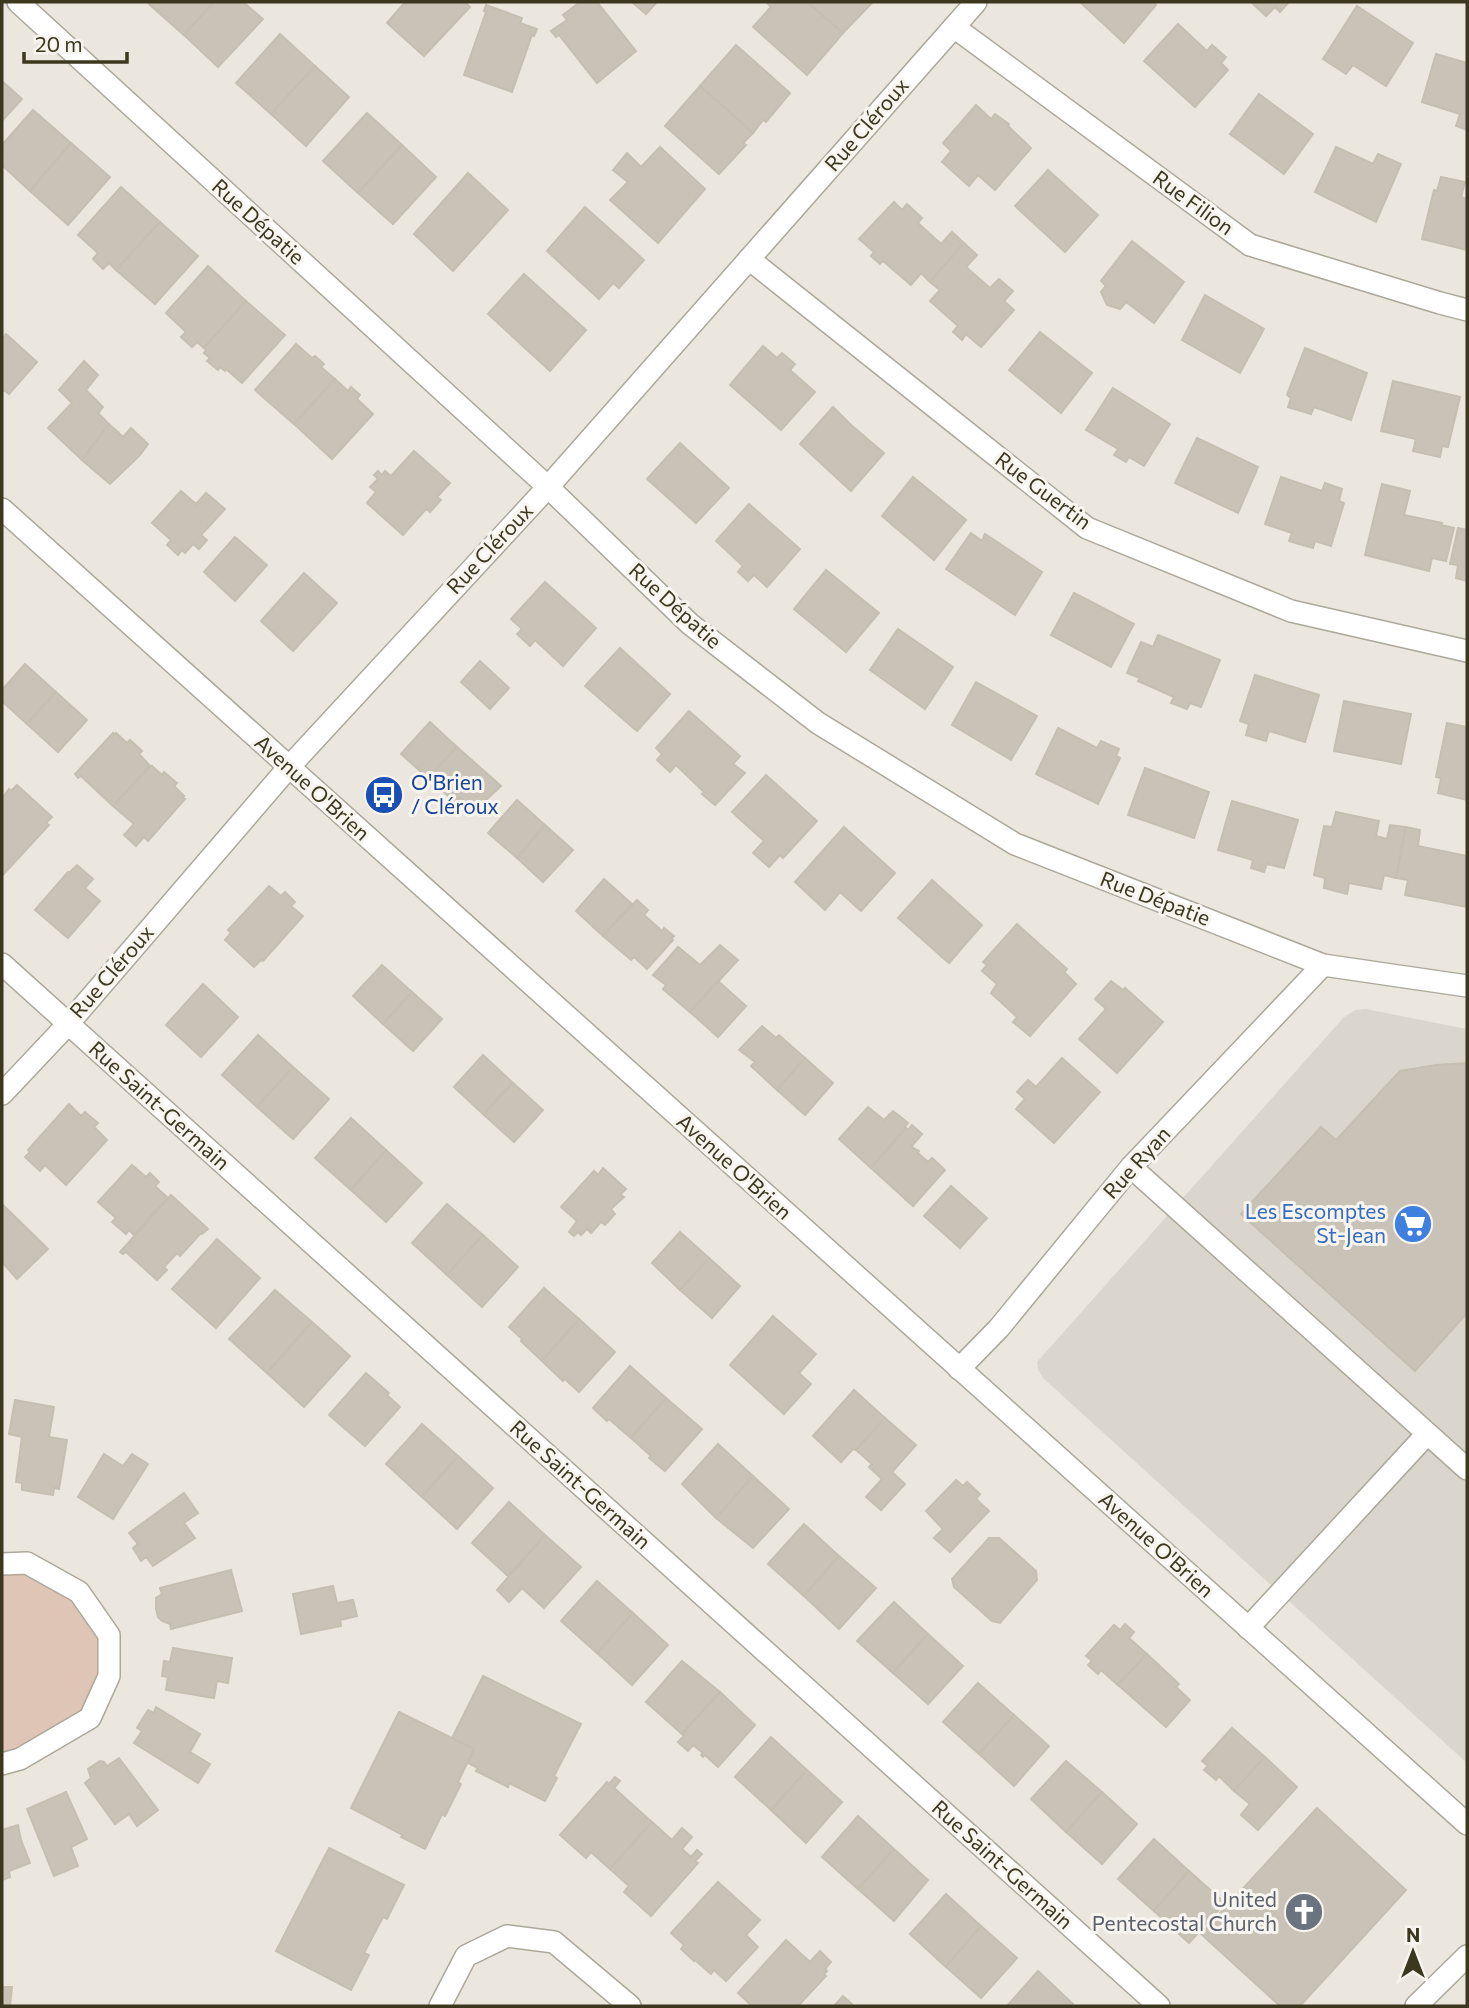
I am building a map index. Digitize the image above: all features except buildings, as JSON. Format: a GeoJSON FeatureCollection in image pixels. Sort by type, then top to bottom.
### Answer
{"type":"FeatureCollection","features":[{"type":"Feature","properties":{"kind":"street","name":"Rue Dépatie"},"geometry":{"type":"LineString","coordinates":[[18,2],[548,487],[690,624],[818,723],[1015,844],[1323,965],[1467,986]]}},
{"type":"Feature","properties":{"kind":"street","name":"Rue Cléroux"},"geometry":{"type":"LineString","coordinates":[[2,1094],[68,1024],[289,767],[548,487],[976,2]]}},
{"type":"Feature","properties":{"kind":"street","name":"Rue Filion"},"geometry":{"type":"LineString","coordinates":[[954,27],[1250,245],[1467,310]]}},
{"type":"Feature","properties":{"kind":"street","name":"Rue Guertin"},"geometry":{"type":"LineString","coordinates":[[749,259],[1087,528],[1291,611],[1467,651]]}},
{"type":"Feature","properties":{"kind":"street","name":"Avenue O'Brien"},"geometry":{"type":"LineString","coordinates":[[2,509],[1467,1824]]}},
{"type":"Feature","properties":{"kind":"street","name":"Rue Saint-Germain"},"geometry":{"type":"LineString","coordinates":[[2,964],[1159,2006]]}},
{"type":"Feature","properties":{"kind":"street","name":"Rue Ryan"},"geometry":{"type":"LineString","coordinates":[[959,1369],[999,1328],[1131,1167],[1323,965]]}},
{"type":"Feature","properties":{"kind":"street"},"geometry":{"type":"LineString","coordinates":[[1131,1167],[1467,1469]]}},
{"type":"Feature","properties":{"kind":"street"},"geometry":{"type":"LineString","coordinates":[[1248,1628],[1427,1434]]}},
{"type":"Feature","properties":{"kind":"street"},"geometry":{"type":"LineString","coordinates":[[2,1564],[27,1563],[79,1592],[109,1634],[110,1676],[90,1718],[20,1759],[2,1764]]}},
{"type":"Feature","properties":{"kind":"street"},"geometry":{"type":"LineString","coordinates":[[440,2006],[466,1956],[507,1936],[554,1942],[630,2006]]}},
{"type":"Feature","properties":{"kind":"street"},"geometry":{"type":"LineString","coordinates":[[1416,2006],[1467,1956]]}},
{"type":"Feature","properties":{"kind":"shaded area"},"geometry":{"type":"Polygon","coordinates":[[[1366,1009],[1467,1029],[1467,1763],[1043,1378],[1038,1370],[1037,1362],[1344,1017],[1355,1010],[1366,1009]]]}},
{"type":"Feature","properties":{"kind":"shaded area"},"geometry":{"type":"Polygon","coordinates":[[[2,1564],[79,1592],[109,1635],[90,1718],[2,1764],[2,1564]]]}},
{"type":"Feature","properties":{"kind":"place","name":"O'Brien / Cléroux"},"geometry":{"type":"Point","coordinates":[384,795]}},
{"type":"Feature","properties":{"kind":"place","name":"Les Escomptes St-Jean"},"geometry":{"type":"Point","coordinates":[1413,1224]}},
{"type":"Feature","properties":{"kind":"place","name":"United Pentecostal Church"},"geometry":{"type":"Point","coordinates":[1304,1912]}}]}
